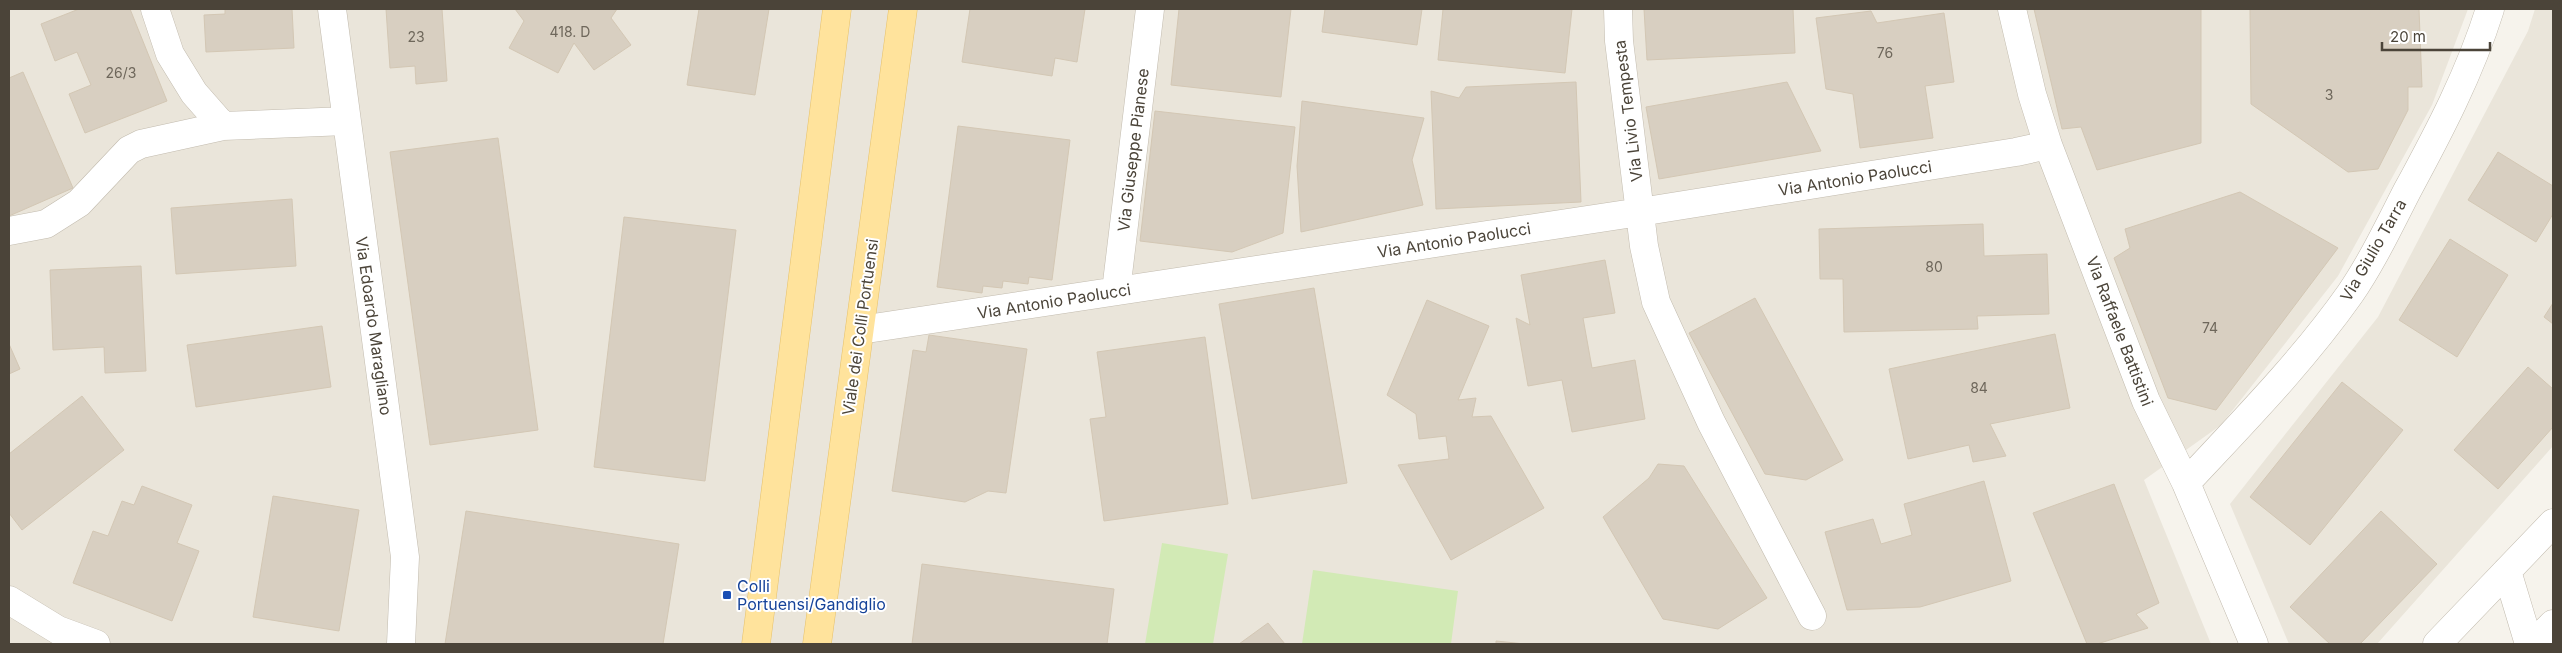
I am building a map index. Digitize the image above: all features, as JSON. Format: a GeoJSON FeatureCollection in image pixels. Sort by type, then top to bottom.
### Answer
{"type":"FeatureCollection","features":[{"type":"Feature","properties":{"kind":"main road"},"geometry":{"type":"LineString","coordinates":[[756,644],[837,9]]}},
{"type":"Feature","properties":{"kind":"main road","name":"Viale dei Colli Portuensi"},"geometry":{"type":"LineString","coordinates":[[817,644],[903,9]]}},
{"type":"Feature","properties":{"kind":"street"},"geometry":{"type":"LineString","coordinates":[[155,9],[170,54],[194,93],[223,126]]}},
{"type":"Feature","properties":{"kind":"street","name":"Via Edoardo Maragliano"},"geometry":{"type":"LineString","coordinates":[[332,9],[405,557],[401,644]]}},
{"type":"Feature","properties":{"kind":"street","name":"Via Giuseppe Pianese"},"geometry":{"type":"LineString","coordinates":[[1116,292],[1150,9]]}},
{"type":"Feature","properties":{"kind":"street","name":"Via Livio Tempesta"},"geometry":{"type":"LineString","coordinates":[[1618,9],[1640,212],[1648,268],[1660,314],[1711,422],[1812,616]]}},
{"type":"Feature","properties":{"kind":"street","name":"Via Raffaele Battistini"},"geometry":{"type":"LineString","coordinates":[[2012,9],[2032,94],[2048,145],[2146,401],[2186,483],[2254,644]]}},
{"type":"Feature","properties":{"kind":"street","name":"Via Giulio Tarra"},"geometry":{"type":"LineString","coordinates":[[2186,483],[2250,414],[2350,294],[2376,251],[2447,116],[2469,67],[2490,9]]}},
{"type":"Feature","properties":{"kind":"street"},"geometry":{"type":"LineString","coordinates":[[9,231],[46,224],[79,203],[129,150],[135,147],[223,126],[346,121]]}},
{"type":"Feature","properties":{"kind":"street","name":"Via Antonio Paolucci"},"geometry":{"type":"LineString","coordinates":[[860,330],[1640,212],[2006,154],[2048,145]]}},
{"type":"Feature","properties":{"kind":"street"},"geometry":{"type":"LineString","coordinates":[[2437,644],[2553,523]]}},
{"type":"Feature","properties":{"kind":"street"},"geometry":{"type":"LineString","coordinates":[[2507,571],[2531,644],[2553,624]]}},
{"type":"Feature","properties":{"kind":"street"},"geometry":{"type":"LineString","coordinates":[[9,600],[58,630],[96,644]]}},
{"type":"Feature","properties":{"kind":"shaded area"},"geometry":{"type":"Polygon","coordinates":[[[9,9],[2468,9],[2432,105],[2338,276],[2221,425],[2144,480],[2211,644],[9,644],[9,9]]]}},
{"type":"Feature","properties":{"kind":"shaded area"},"geometry":{"type":"Polygon","coordinates":[[[2535,9],[2553,9],[2553,446],[2377,644],[2289,644],[2230,504],[2378,317],[2528,31],[2535,9]]]}},
{"type":"Feature","properties":{"kind":"green space"},"geometry":{"type":"Polygon","coordinates":[[[1162,543],[1228,554],[1213,644],[1145,644],[1162,543]]]}},
{"type":"Feature","properties":{"kind":"green space"},"geometry":{"type":"Polygon","coordinates":[[[1313,570],[1458,591],[1451,644],[1302,644],[1313,570]]]}},
{"type":"Feature","properties":{"kind":"building"},"geometry":{"type":"Polygon","coordinates":[[[79,9],[130,9],[167,101],[85,133],[69,94],[91,85],[77,52],[55,61],[41,24],[79,9]]]}},
{"type":"Feature","properties":{"kind":"building"},"geometry":{"type":"Polygon","coordinates":[[[225,9],[292,9],[294,48],[206,52],[204,15],[225,14],[225,9]]]}},
{"type":"Feature","properties":{"kind":"building"},"geometry":{"type":"Polygon","coordinates":[[[386,9],[442,9],[447,81],[416,84],[415,66],[390,68],[386,9]]]}},
{"type":"Feature","properties":{"kind":"building"},"geometry":{"type":"Polygon","coordinates":[[[515,9],[617,9],[611,18],[631,45],[594,70],[574,43],[558,73],[509,48],[524,21],[515,9]]]}},
{"type":"Feature","properties":{"kind":"building"},"geometry":{"type":"Polygon","coordinates":[[[699,9],[769,9],[755,95],[687,85],[699,9]]]}},
{"type":"Feature","properties":{"kind":"building"},"geometry":{"type":"Polygon","coordinates":[[[970,9],[1085,9],[1077,62],[1055,58],[1052,76],[962,62],[970,9]]]}},
{"type":"Feature","properties":{"kind":"building"},"geometry":{"type":"Polygon","coordinates":[[[1179,9],[1291,9],[1281,97],[1171,85],[1179,9]]]}},
{"type":"Feature","properties":{"kind":"building"},"geometry":{"type":"Polygon","coordinates":[[[1325,9],[1422,9],[1417,45],[1322,32],[1325,9]]]}},
{"type":"Feature","properties":{"kind":"building"},"geometry":{"type":"Polygon","coordinates":[[[1443,9],[1572,9],[1565,73],[1438,60],[1443,9]]]}},
{"type":"Feature","properties":{"kind":"building"},"geometry":{"type":"Polygon","coordinates":[[[1644,9],[1793,9],[1795,53],[1647,60],[1644,9]]]}},
{"type":"Feature","properties":{"kind":"building"},"geometry":{"type":"Polygon","coordinates":[[[2034,9],[2201,9],[2201,143],[2097,170],[2081,127],[2062,129],[2034,9]]]}},
{"type":"Feature","properties":{"kind":"building"},"geometry":{"type":"Polygon","coordinates":[[[2250,9],[2419,9],[2422,87],[2408,87],[2408,110],[2378,169],[2348,172],[2251,104],[2250,9]]]}},
{"type":"Feature","properties":{"kind":"building"},"geometry":{"type":"Polygon","coordinates":[[[1871,11],[1877,23],[1944,13],[1954,82],[1925,86],[1933,138],[1860,148],[1853,94],[1826,89],[1816,18],[1871,11]]]}},
{"type":"Feature","properties":{"kind":"building"},"geometry":{"type":"Polygon","coordinates":[[[23,72],[73,188],[9,216],[9,78],[23,72]]]}},
{"type":"Feature","properties":{"kind":"building"},"geometry":{"type":"Polygon","coordinates":[[[1576,82],[1581,202],[1436,209],[1431,91],[1459,98],[1466,87],[1576,82]]]}},
{"type":"Feature","properties":{"kind":"building"},"geometry":{"type":"Polygon","coordinates":[[[1787,82],[1821,151],[1659,179],[1646,107],[1787,82]]]}},
{"type":"Feature","properties":{"kind":"building"},"geometry":{"type":"Polygon","coordinates":[[[1302,101],[1424,118],[1412,160],[1423,205],[1301,232],[1297,166],[1302,101]]]}},
{"type":"Feature","properties":{"kind":"building"},"geometry":{"type":"Polygon","coordinates":[[[1155,111],[1295,127],[1283,233],[1232,252],[1140,241],[1155,111]]]}},
{"type":"Feature","properties":{"kind":"building"},"geometry":{"type":"Polygon","coordinates":[[[958,126],[1070,140],[1052,280],[1029,277],[1028,284],[1003,281],[1002,288],[983,286],[982,293],[937,287],[958,126]]]}},
{"type":"Feature","properties":{"kind":"building"},"geometry":{"type":"Polygon","coordinates":[[[498,138],[538,430],[430,445],[390,152],[498,138]]]}},
{"type":"Feature","properties":{"kind":"building"},"geometry":{"type":"Polygon","coordinates":[[[2498,152],[2553,186],[2553,214],[2536,242],[2468,200],[2498,152]]]}},
{"type":"Feature","properties":{"kind":"building"},"geometry":{"type":"Polygon","coordinates":[[[2240,192],[2338,248],[2216,410],[2168,398],[2114,258],[2130,248],[2125,229],[2240,192]]]}},
{"type":"Feature","properties":{"kind":"building"},"geometry":{"type":"Polygon","coordinates":[[[292,199],[296,266],[176,274],[171,208],[292,199]]]}},
{"type":"Feature","properties":{"kind":"building"},"geometry":{"type":"Polygon","coordinates":[[[624,217],[736,230],[705,481],[594,467],[624,217]]]}},
{"type":"Feature","properties":{"kind":"building"},"geometry":{"type":"Polygon","coordinates":[[[1983,224],[1984,256],[2047,254],[2049,314],[1977,316],[1978,329],[1844,332],[1843,279],[1820,279],[1819,229],[1983,224]]]}},
{"type":"Feature","properties":{"kind":"building"},"geometry":{"type":"Polygon","coordinates":[[[2450,239],[2508,275],[2457,357],[2399,320],[2450,239]]]}},
{"type":"Feature","properties":{"kind":"building"},"geometry":{"type":"Polygon","coordinates":[[[1605,260],[1615,313],[1583,318],[1592,368],[1635,360],[1645,419],[1572,432],[1562,380],[1528,386],[1516,318],[1530,325],[1521,275],[1605,260]]]}},
{"type":"Feature","properties":{"kind":"building"},"geometry":{"type":"Polygon","coordinates":[[[141,266],[146,371],[105,373],[104,347],[53,350],[50,270],[141,266]]]}},
{"type":"Feature","properties":{"kind":"building"},"geometry":{"type":"Polygon","coordinates":[[[1314,288],[1347,483],[1252,499],[1219,304],[1314,288]]]}},
{"type":"Feature","properties":{"kind":"building"},"geometry":{"type":"Polygon","coordinates":[[[1755,298],[1843,460],[1806,480],[1765,474],[1689,333],[1755,298]]]}},
{"type":"Feature","properties":{"kind":"building"},"geometry":{"type":"Polygon","coordinates":[[[1427,300],[1489,326],[1458,400],[1476,398],[1472,417],[1491,416],[1544,508],[1451,560],[1398,465],[1449,459],[1446,436],[1419,439],[1416,414],[1387,395],[1427,300]]]}},
{"type":"Feature","properties":{"kind":"building"},"geometry":{"type":"Polygon","coordinates":[[[2553,303],[2553,324],[2544,317],[2553,303]]]}},
{"type":"Feature","properties":{"kind":"building"},"geometry":{"type":"Polygon","coordinates":[[[322,326],[331,387],[196,407],[187,345],[322,326]]]}},
{"type":"Feature","properties":{"kind":"building"},"geometry":{"type":"Polygon","coordinates":[[[2055,334],[2070,408],[1990,424],[2006,456],[1973,462],[1969,445],[1908,459],[1889,369],[2055,334]]]}},
{"type":"Feature","properties":{"kind":"building"},"geometry":{"type":"Polygon","coordinates":[[[929,335],[1027,349],[1006,493],[988,491],[965,502],[892,491],[913,350],[926,352],[929,335]]]}},
{"type":"Feature","properties":{"kind":"building"},"geometry":{"type":"Polygon","coordinates":[[[1205,337],[1228,504],[1104,521],[1090,419],[1106,417],[1097,352],[1205,337]]]}},
{"type":"Feature","properties":{"kind":"building"},"geometry":{"type":"Polygon","coordinates":[[[9,344],[20,369],[9,374],[9,344]]]}},
{"type":"Feature","properties":{"kind":"building"},"geometry":{"type":"Polygon","coordinates":[[[2528,367],[2553,389],[2553,427],[2498,489],[2454,450],[2528,367]]]}},
{"type":"Feature","properties":{"kind":"building"},"geometry":{"type":"Polygon","coordinates":[[[2342,382],[2403,430],[2310,545],[2250,497],[2342,382]]]}},
{"type":"Feature","properties":{"kind":"building"},"geometry":{"type":"Polygon","coordinates":[[[82,396],[124,450],[22,530],[9,513],[9,454],[82,396]]]}},
{"type":"Feature","properties":{"kind":"building"},"geometry":{"type":"Polygon","coordinates":[[[1658,464],[1684,466],[1767,598],[1718,629],[1663,619],[1603,517],[1649,478],[1658,464]]]}},
{"type":"Feature","properties":{"kind":"building"},"geometry":{"type":"Polygon","coordinates":[[[1984,481],[2011,581],[1920,607],[1847,610],[1825,532],[1873,519],[1881,544],[1912,535],[1904,504],[1984,481]]]}},
{"type":"Feature","properties":{"kind":"building"},"geometry":{"type":"Polygon","coordinates":[[[2114,484],[2159,603],[2136,614],[2148,628],[2097,644],[2087,644],[2033,513],[2114,484]]]}},
{"type":"Feature","properties":{"kind":"building"},"geometry":{"type":"Polygon","coordinates":[[[142,486],[192,505],[177,543],[199,551],[172,621],[73,583],[93,531],[108,536],[122,501],[134,505],[142,486]]]}},
{"type":"Feature","properties":{"kind":"building"},"geometry":{"type":"Polygon","coordinates":[[[273,496],[359,510],[339,631],[253,617],[273,496]]]}},
{"type":"Feature","properties":{"kind":"building"},"geometry":{"type":"Polygon","coordinates":[[[466,511],[679,544],[663,644],[445,644],[466,511]]]}},
{"type":"Feature","properties":{"kind":"building"},"geometry":{"type":"Polygon","coordinates":[[[2381,511],[2437,564],[2360,644],[2330,644],[2290,607],[2381,511]]]}},
{"type":"Feature","properties":{"kind":"building"},"geometry":{"type":"Polygon","coordinates":[[[922,564],[1114,589],[1107,644],[912,644],[922,564]]]}},
{"type":"Feature","properties":{"kind":"building"},"geometry":{"type":"Polygon","coordinates":[[[1268,623],[1285,644],[1239,644],[1268,623]]]}},
{"type":"Feature","properties":{"kind":"building"},"geometry":{"type":"Polygon","coordinates":[[[1496,641],[1525,644],[1496,644],[1496,641]]]}},
{"type":"Feature","properties":{"kind":"place","name":"Colli Portuensi/Gandiglio"},"geometry":{"type":"Point","coordinates":[727,595]}}]}
